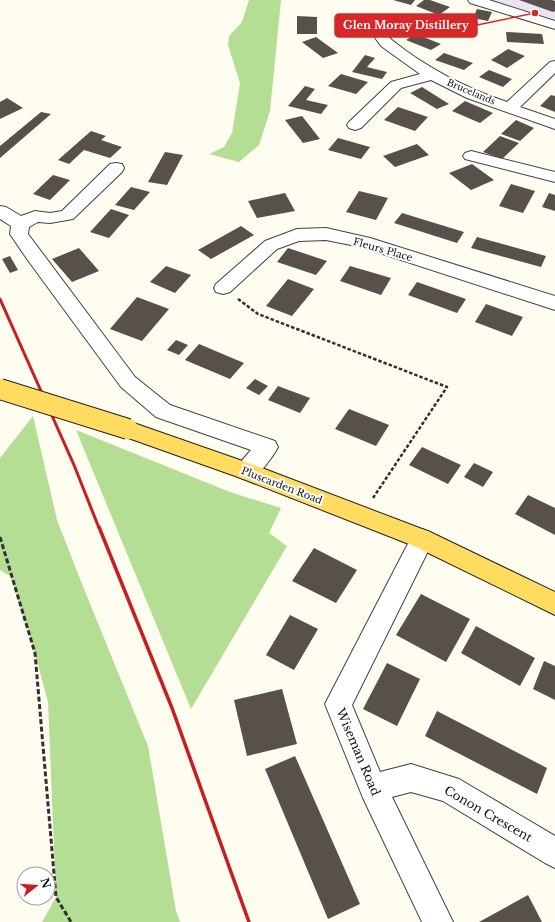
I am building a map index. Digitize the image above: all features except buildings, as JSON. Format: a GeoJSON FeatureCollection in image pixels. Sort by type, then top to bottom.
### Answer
{"type":"FeatureCollection","features":[{"type":"Feature","properties":{"kind":"main road","name":"Pluscarden Road"},"geometry":{"type":"LineString","coordinates":[[0,389],[128,429],[246,471],[422,539],[555,604]]}},
{"type":"Feature","properties":{"kind":"street"},"geometry":{"type":"LineString","coordinates":[[475,0],[555,25]]}},
{"type":"Feature","properties":{"kind":"street","name":"Brucelands"},"geometry":{"type":"LineString","coordinates":[[370,21],[386,43],[432,75],[472,95],[555,124]]}},
{"type":"Feature","properties":{"kind":"street"},"geometry":{"type":"LineString","coordinates":[[510,108],[555,65]]}},
{"type":"Feature","properties":{"kind":"street"},"geometry":{"type":"LineString","coordinates":[[355,125],[396,85],[432,75]]}},
{"type":"Feature","properties":{"kind":"street"},"geometry":{"type":"LineString","coordinates":[[471,156],[550,176],[555,161]]}},
{"type":"Feature","properties":{"kind":"street"},"geometry":{"type":"LineString","coordinates":[[20,224],[35,216],[50,218],[67,215],[116,168]]}},
{"type":"Feature","properties":{"kind":"street"},"geometry":{"type":"LineString","coordinates":[[0,212],[20,224]]}},
{"type":"Feature","properties":{"kind":"street"},"geometry":{"type":"LineString","coordinates":[[20,224],[19,234],[33,255],[128,382],[163,411],[267,447],[246,471]]}},
{"type":"Feature","properties":{"kind":"street","name":"Fleurs Place"},"geometry":{"type":"LineString","coordinates":[[223,288],[271,245],[297,235],[326,234],[364,242],[555,303]]}},
{"type":"Feature","properties":{"kind":"street","name":"Wiseman Road"},"geometry":{"type":"LineString","coordinates":[[422,539],[338,704],[373,788],[438,922]]}},
{"type":"Feature","properties":{"kind":"street","name":"Conon Crescent"},"geometry":{"type":"LineString","coordinates":[[373,788],[411,778],[449,789],[555,853]]}},
{"type":"Feature","properties":{"kind":"path"},"geometry":{"type":"LineString","coordinates":[[223,288],[258,314],[447,387],[361,516]]}},
{"type":"Feature","properties":{"kind":"path"},"geometry":{"type":"LineString","coordinates":[[0,537],[35,652],[56,897],[71,922]]}},
{"type":"Feature","properties":{"kind":"shaded area"},"geometry":{"type":"Polygon","coordinates":[[[475,0],[555,0],[555,25],[475,0]]]}},
{"type":"Feature","properties":{"kind":"green space"},"geometry":{"type":"Polygon","coordinates":[[[249,0],[281,0],[270,111],[259,145],[239,162],[209,154],[224,147],[232,133],[240,83],[228,45],[229,36],[242,22],[249,0]]]}},
{"type":"Feature","properties":{"kind":"green space"},"geometry":{"type":"Polygon","coordinates":[[[33,416],[57,520],[148,746],[176,911],[180,922],[42,922],[51,906],[56,906],[56,866],[55,866],[48,702],[31,639],[10,576],[0,570],[0,458],[33,416]]]}},
{"type":"Feature","properties":{"kind":"green space"},"geometry":{"type":"Polygon","coordinates":[[[76,430],[230,492],[281,508],[269,533],[287,546],[191,709],[76,430]]]}},
{"type":"Feature","properties":{"kind":"railway"},"geometry":{"type":"LineString","coordinates":[[0,299],[74,465],[99,528]]}},
{"type":"Feature","properties":{"kind":"railway"},"geometry":{"type":"LineString","coordinates":[[99,527],[172,708],[249,922]]}},
{"type":"Feature","properties":{"kind":"place","name":"Glen Moray Distillery"},"geometry":{"type":"Point","coordinates":[535,13]}}]}
